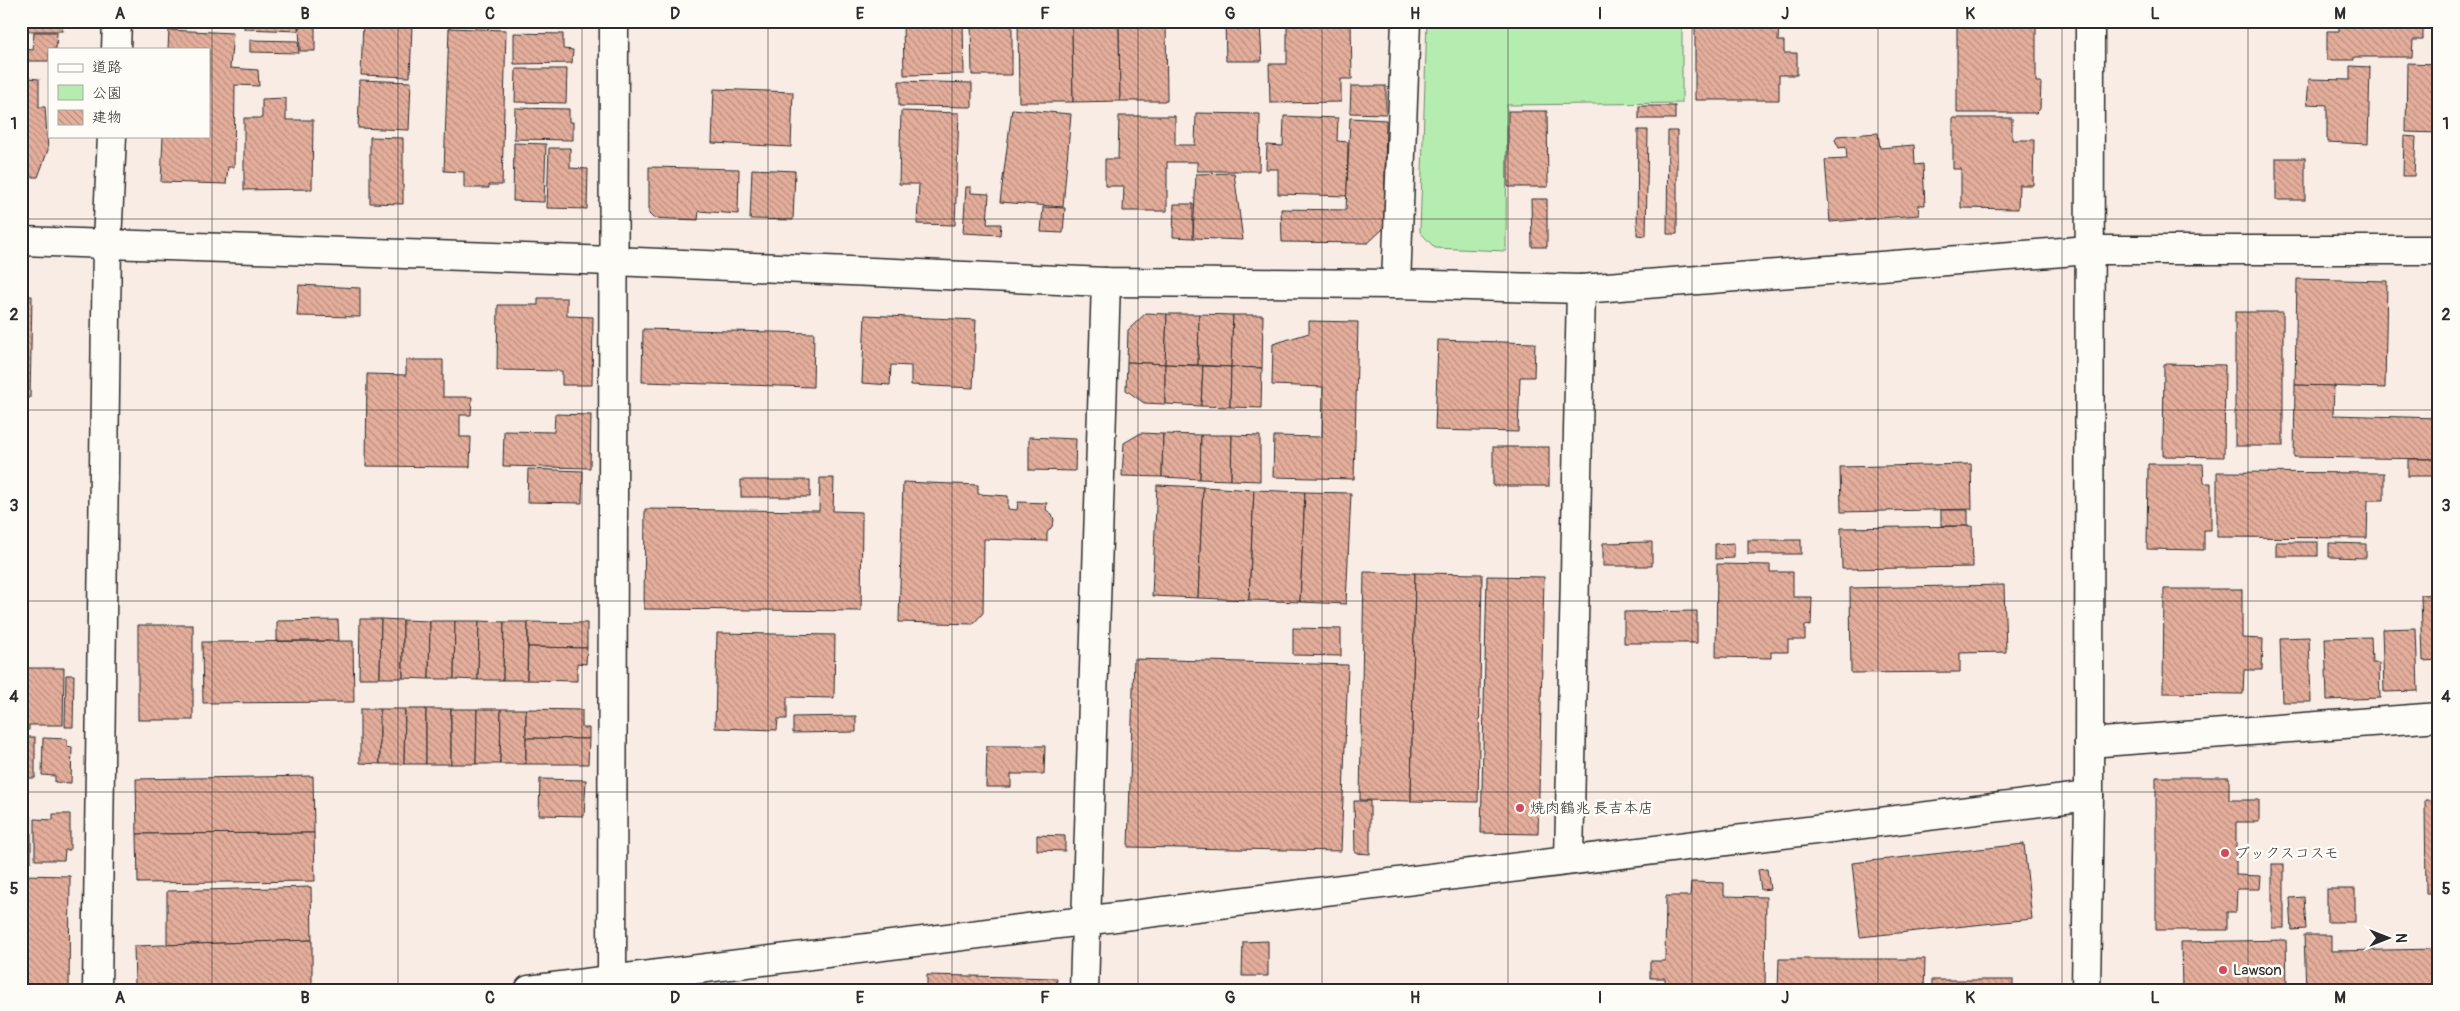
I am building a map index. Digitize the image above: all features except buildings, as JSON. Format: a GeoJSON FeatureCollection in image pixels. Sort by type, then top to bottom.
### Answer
{"type":"FeatureCollection","features":[{"type":"Feature","properties":{"kind":"street"},"geometry":{"type":"LineString","coordinates":[[116,48],[117,21]]}},
{"type":"Feature","properties":{"kind":"street"},"geometry":{"type":"LineString","coordinates":[[612,980],[614,21]]}},
{"type":"Feature","properties":{"kind":"street"},"geometry":{"type":"LineString","coordinates":[[1396,284],[1406,21]]}},
{"type":"Feature","properties":{"kind":"street"},"geometry":{"type":"LineString","coordinates":[[2086,990],[2089,796],[2090,21]]}},
{"type":"Feature","properties":{"kind":"street"},"geometry":{"type":"LineString","coordinates":[[97,990],[107,242],[112,138]]}},
{"type":"Feature","properties":{"kind":"street"},"geometry":{"type":"LineString","coordinates":[[21,241],[107,242],[613,261],[1106,282],[1396,284],[1581,289],[2089,250],[2439,250]]}},
{"type":"Feature","properties":{"kind":"street"},"geometry":{"type":"LineString","coordinates":[[1084,990],[1106,282]]}},
{"type":"Feature","properties":{"kind":"street"},"geometry":{"type":"LineString","coordinates":[[1569,860],[1581,289]]}},
{"type":"Feature","properties":{"kind":"street"},"geometry":{"type":"LineString","coordinates":[[2089,743],[2439,717]]}},
{"type":"Feature","properties":{"kind":"street"},"geometry":{"type":"LineString","coordinates":[[529,990],[1086,919],[2089,796]]}},
{"type":"Feature","properties":{"kind":"green space"},"geometry":{"type":"Polygon","coordinates":[[[1427,21],[1682,21],[1682,103],[1507,105],[1506,251],[1435,248],[1420,232],[1427,21]]]}},
{"type":"Feature","properties":{"kind":"place","name":"焼肉鶴兆 長吉本店"},"geometry":{"type":"Point","coordinates":[1520,808]}},
{"type":"Feature","properties":{"kind":"place","name":"ブックスコスモ"},"geometry":{"type":"Point","coordinates":[2225,853]}},
{"type":"Feature","properties":{"kind":"place","name":"Lawson"},"geometry":{"type":"Point","coordinates":[2223,970]}}]}
